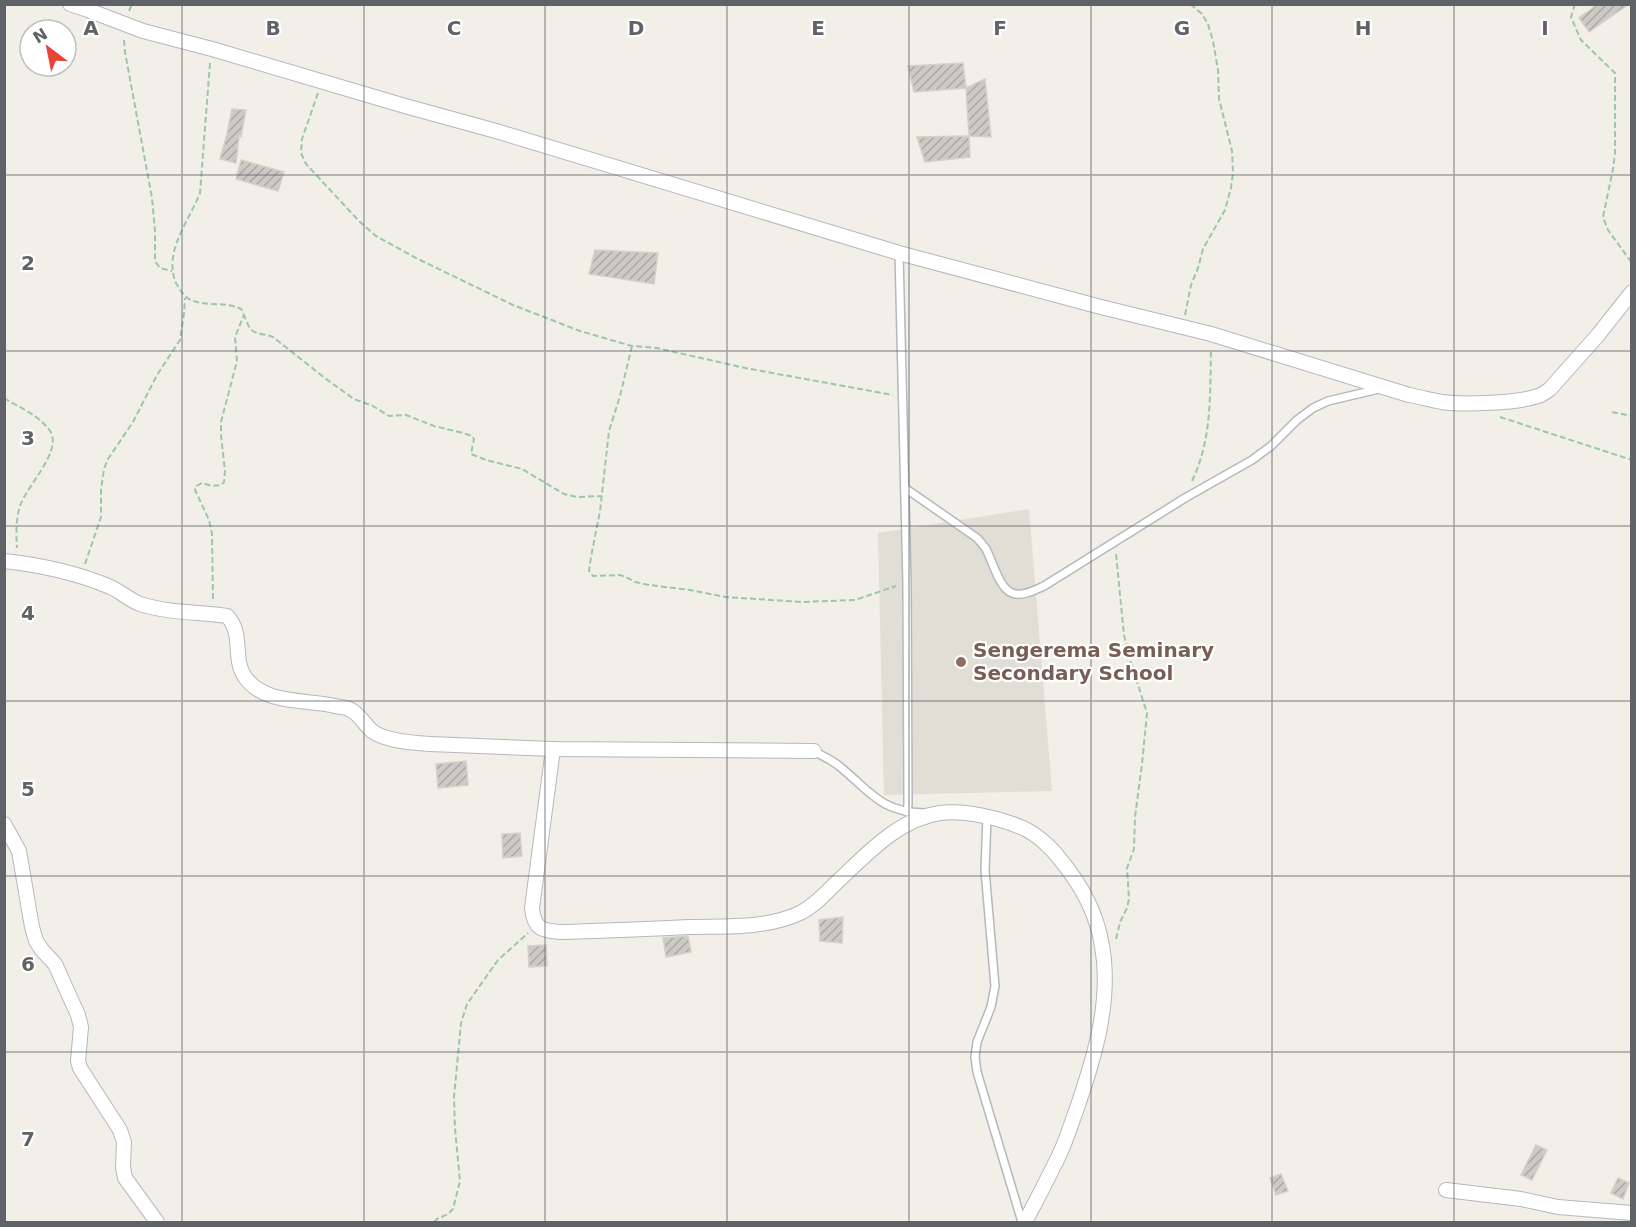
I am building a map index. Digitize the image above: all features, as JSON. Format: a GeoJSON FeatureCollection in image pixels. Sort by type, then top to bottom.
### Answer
{"type":"FeatureCollection","features":[{"type":"Feature","properties":{"kind":"street"},"geometry":{"type":"LineString","coordinates":[[70,4],[143,31],[495,131],[899,253],[1211,334],[1409,395],[1442,402],[1460,404],[1517,400],[1535,397],[1550,389],[1632,292]]}},
{"type":"Feature","properties":{"kind":"street"},"geometry":{"type":"LineString","coordinates":[[4,561],[83,576],[111,587],[138,604],[177,612],[228,616],[236,631],[239,665],[255,688],[271,696],[324,703],[349,709],[375,733],[411,743],[553,749],[814,751]]}},
{"type":"Feature","properties":{"kind":"street"},"geometry":{"type":"LineString","coordinates":[[553,749],[532,908],[536,924],[548,932],[745,925],[782,919],[817,902],[888,837],[910,823],[941,813],[964,813],[987,817],[1025,829],[1052,849],[1076,878],[1090,906],[1102,944],[1106,976],[1103,1011],[1087,1080],[1062,1150],[1024,1222]]}},
{"type":"Feature","properties":{"kind":"street"},"geometry":{"type":"LineString","coordinates":[[4,824],[19,851],[36,941],[56,964],[78,1015],[81,1027],[78,1061],[80,1068],[120,1130],[124,1142],[125,1178],[157,1222]]}},
{"type":"Feature","properties":{"kind":"street"},"geometry":{"type":"LineString","coordinates":[[1446,1190],[1558,1207],[1632,1213]]}},
{"type":"Feature","properties":{"kind":"lane"},"geometry":{"type":"LineString","coordinates":[[899,253],[907,583],[907,813]]}},
{"type":"Feature","properties":{"kind":"lane"},"geometry":{"type":"LineString","coordinates":[[905,488],[977,538],[984,546],[1006,588],[1011,593],[1022,594],[1044,586],[1181,500],[1252,460],[1313,408],[1328,401],[1384,387]]}},
{"type":"Feature","properties":{"kind":"lane"},"geometry":{"type":"LineString","coordinates":[[814,751],[837,764],[882,803],[907,813],[941,813]]}},
{"type":"Feature","properties":{"kind":"lane"},"geometry":{"type":"LineString","coordinates":[[987,817],[984,858],[995,986],[991,1007],[977,1042],[975,1057],[977,1072],[1024,1222]]}},
{"type":"Feature","properties":{"kind":"path"},"geometry":{"type":"LineString","coordinates":[[1183,327],[1191,285],[1203,249],[1225,210],[1233,173],[1232,151],[1219,99],[1218,70],[1213,41],[1202,14],[1190,4]]}},
{"type":"Feature","properties":{"kind":"path"},"geometry":{"type":"LineString","coordinates":[[1575,4],[1571,17],[1581,40],[1615,73],[1615,153],[1603,217],[1608,230],[1632,263]]}},
{"type":"Feature","properties":{"kind":"path"},"geometry":{"type":"LineString","coordinates":[[125,23],[124,52],[152,198],[155,261],[160,268],[172,271]]}},
{"type":"Feature","properties":{"kind":"path"},"geometry":{"type":"LineString","coordinates":[[212,49],[200,193],[178,240],[173,258],[172,271],[184,296],[197,303],[217,303],[243,311],[254,332],[266,334],[282,343],[354,399],[373,406],[389,416],[406,415],[434,426],[472,436],[474,439],[471,454],[522,469],[564,494],[577,497],[601,496]]}},
{"type":"Feature","properties":{"kind":"path"},"geometry":{"type":"LineString","coordinates":[[321,82],[302,139],[301,153],[306,164],[358,221],[376,236],[416,258],[513,305],[580,331],[632,346],[657,348],[744,368],[903,396]]}},
{"type":"Feature","properties":{"kind":"path"},"geometry":{"type":"LineString","coordinates":[[83,576],[87,556],[101,518],[104,469],[108,459],[133,422],[157,375],[180,340],[184,296]]}},
{"type":"Feature","properties":{"kind":"path"},"geometry":{"type":"LineString","coordinates":[[214,614],[212,534],[209,520],[195,490],[196,486],[202,483],[212,486],[221,485],[224,482],[221,422],[237,360],[236,337],[244,315]]}},
{"type":"Feature","properties":{"kind":"path"},"geometry":{"type":"LineString","coordinates":[[1181,500],[1189,489],[1202,458],[1207,435],[1210,407],[1211,334]]}},
{"type":"Feature","properties":{"kind":"path"},"geometry":{"type":"LineString","coordinates":[[632,346],[609,431],[597,528],[589,570],[593,576],[620,575],[649,585],[726,597],[802,602],[855,600],[907,583]]}},
{"type":"Feature","properties":{"kind":"path"},"geometry":{"type":"LineString","coordinates":[[4,398],[34,415],[51,433],[54,442],[18,514],[16,542],[20,563]]}},
{"type":"Feature","properties":{"kind":"path"},"geometry":{"type":"LineString","coordinates":[[1612,412],[1632,416]]}},
{"type":"Feature","properties":{"kind":"path"},"geometry":{"type":"LineString","coordinates":[[1492,414],[1632,460]]}},
{"type":"Feature","properties":{"kind":"path"},"geometry":{"type":"LineString","coordinates":[[1114,943],[1129,899],[1127,868],[1134,849],[1135,817],[1143,764],[1147,713],[1124,635],[1116,542]]}},
{"type":"Feature","properties":{"kind":"path"},"geometry":{"type":"LineString","coordinates":[[434,1222],[453,1209],[460,1181],[454,1097],[461,1023],[467,1004],[498,960],[536,924]]}},
{"type":"Feature","properties":{"kind":"shaded area","name":"Sengerema Seminary Secondary School"},"geometry":{"type":"Polygon","coordinates":[[[1029,509],[1052,791],[884,795],[878,533],[1029,509]]]}},
{"type":"Feature","properties":{"kind":"building"},"geometry":{"type":"Polygon","coordinates":[[[1598,4],[1629,4],[1589,32],[1579,18],[1598,4]]]}},
{"type":"Feature","properties":{"kind":"building"},"geometry":{"type":"Polygon","coordinates":[[[963,63],[966,88],[914,92],[908,66],[963,63]]]}},
{"type":"Feature","properties":{"kind":"building"},"geometry":{"type":"Polygon","coordinates":[[[985,79],[991,137],[969,136],[966,88],[985,79]]]}},
{"type":"Feature","properties":{"kind":"building"},"geometry":{"type":"Polygon","coordinates":[[[232,109],[246,110],[241,137],[239,136],[236,163],[220,159],[232,109]]]}},
{"type":"Feature","properties":{"kind":"building"},"geometry":{"type":"Polygon","coordinates":[[[969,136],[970,157],[925,162],[917,137],[969,136]]]}},
{"type":"Feature","properties":{"kind":"building"},"geometry":{"type":"Polygon","coordinates":[[[241,160],[284,172],[278,191],[236,179],[241,160]]]}},
{"type":"Feature","properties":{"kind":"building"},"geometry":{"type":"Polygon","coordinates":[[[595,250],[658,253],[654,284],[589,274],[595,250]]]}},
{"type":"Feature","properties":{"kind":"building"},"geometry":{"type":"Polygon","coordinates":[[[466,761],[468,785],[438,788],[436,764],[466,761]]]}},
{"type":"Feature","properties":{"kind":"building"},"geometry":{"type":"Polygon","coordinates":[[[520,833],[522,856],[503,858],[502,834],[520,833]]]}},
{"type":"Feature","properties":{"kind":"building"},"geometry":{"type":"Polygon","coordinates":[[[843,917],[842,943],[820,941],[819,920],[843,917]]]}},
{"type":"Feature","properties":{"kind":"building"},"geometry":{"type":"Polygon","coordinates":[[[688,936],[691,952],[666,957],[663,938],[688,936]]]}},
{"type":"Feature","properties":{"kind":"building"},"geometry":{"type":"Polygon","coordinates":[[[546,945],[547,966],[529,967],[528,946],[546,945]]]}},
{"type":"Feature","properties":{"kind":"building"},"geometry":{"type":"Polygon","coordinates":[[[1536,1145],[1547,1150],[1532,1180],[1521,1175],[1536,1145]]]}},
{"type":"Feature","properties":{"kind":"building"},"geometry":{"type":"Polygon","coordinates":[[[1281,1174],[1288,1191],[1276,1195],[1270,1178],[1281,1174]]]}},
{"type":"Feature","properties":{"kind":"building"},"geometry":{"type":"Polygon","coordinates":[[[1618,1178],[1629,1183],[1623,1199],[1611,1193],[1618,1178]]]}},
{"type":"Feature","properties":{"kind":"place","name":"Sengerema Seminary Secondary School"},"geometry":{"type":"Point","coordinates":[961,662]}}]}
